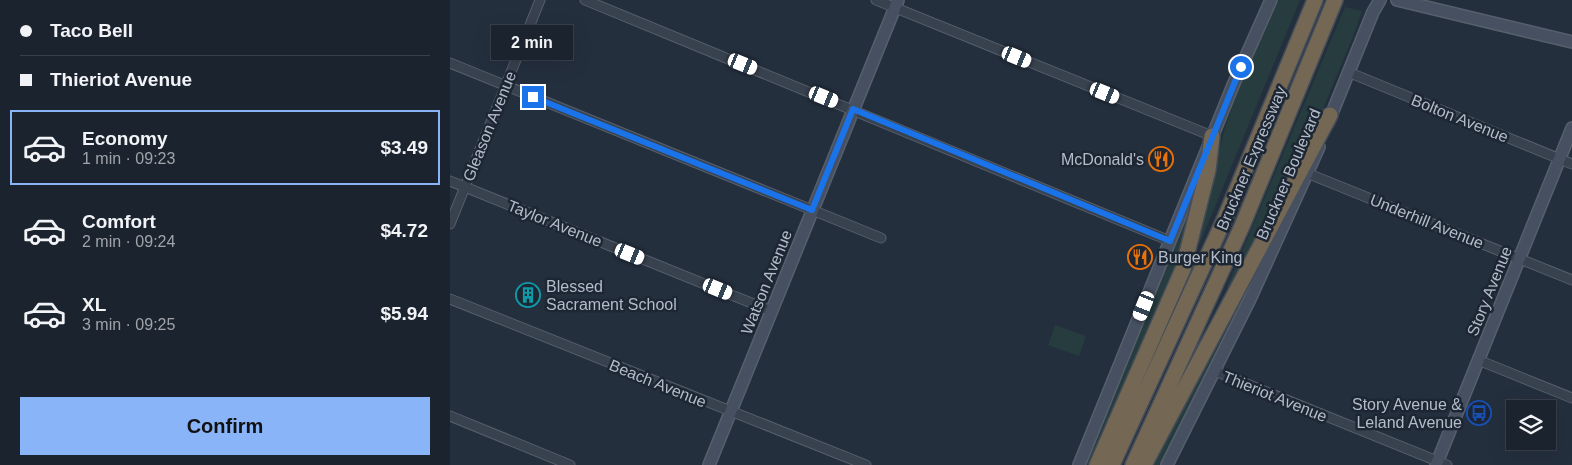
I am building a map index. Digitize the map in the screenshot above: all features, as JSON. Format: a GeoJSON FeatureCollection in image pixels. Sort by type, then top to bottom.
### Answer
{"type":"FeatureCollection","features":[{"type":"Feature","properties":{"kind":"highway","name":"Bruckner Expressway"},"geometry":{"type":"LineString","coordinates":[[1112,465],[1221,225],[1315,0]]}},
{"type":"Feature","properties":{"kind":"highway","name":"Bruckner Expressway"},"geometry":{"type":"LineString","coordinates":[[1133,465],[1245,219],[1335,0]]}},
{"type":"Feature","properties":{"kind":"highway"},"geometry":{"type":"LineString","coordinates":[[1144,465],[1330,116]]}},
{"type":"Feature","properties":{"kind":"highway"},"geometry":{"type":"LineString","coordinates":[[1097,465],[1183,268],[1208,170],[1212,136]]}},
{"type":"Feature","properties":{"kind":"main road"},"geometry":{"type":"LineString","coordinates":[[1079,465],[1212,136],[1270,0]]}},
{"type":"Feature","properties":{"kind":"main road","name":"Bruckner Boulevard"},"geometry":{"type":"LineString","coordinates":[[1167,465],[1215,371],[1309,174],[1330,116],[1380,0]]}},
{"type":"Feature","properties":{"kind":"main road"},"geometry":{"type":"LineString","coordinates":[[1397,0],[1572,42]]}},
{"type":"Feature","properties":{"kind":"main road","name":"Watson Avenue"},"geometry":{"type":"LineString","coordinates":[[709,465],[896,4]]}},
{"type":"Feature","properties":{"kind":"main road","name":"Story Avenue"},"geometry":{"type":"LineString","coordinates":[[1440,464],[1478,360],[1572,128]]}},
{"type":"Feature","properties":{"kind":"street","name":"Gleason Avenue"},"geometry":{"type":"LineString","coordinates":[[450,224],[540,0]]}},
{"type":"Feature","properties":{"kind":"street"},"geometry":{"type":"LineString","coordinates":[[585,0],[1170,241]]}},
{"type":"Feature","properties":{"kind":"street"},"geometry":{"type":"LineString","coordinates":[[876,0],[896,4],[1212,136]]}},
{"type":"Feature","properties":{"kind":"street"},"geometry":{"type":"LineString","coordinates":[[450,63],[881,238]]}},
{"type":"Feature","properties":{"kind":"street","name":"Bolton Avenue"},"geometry":{"type":"LineString","coordinates":[[1348,72],[1572,164]]}},
{"type":"Feature","properties":{"kind":"street","name":"Underhill Avenue"},"geometry":{"type":"LineString","coordinates":[[1309,174],[1572,280]]}},
{"type":"Feature","properties":{"kind":"street","name":"Taylor Avenue"},"geometry":{"type":"LineString","coordinates":[[450,181],[772,311]]}},
{"type":"Feature","properties":{"kind":"street","name":"Beach Avenue"},"geometry":{"type":"LineString","coordinates":[[450,299],[866,465]]}},
{"type":"Feature","properties":{"kind":"street"},"geometry":{"type":"LineString","coordinates":[[1478,360],[1572,398]]}},
{"type":"Feature","properties":{"kind":"street","name":"Thieriot Avenue"},"geometry":{"type":"LineString","coordinates":[[1215,371],[1440,464]]}},
{"type":"Feature","properties":{"kind":"street"},"geometry":{"type":"LineString","coordinates":[[450,416],[570,465]]}},
{"type":"Feature","properties":{"kind":"green space"},"geometry":{"type":"Polygon","coordinates":[[[1279,0],[1300,0],[1200,243],[1197,242],[1225,128],[1240,85],[1279,0]]]}},
{"type":"Feature","properties":{"kind":"green space"},"geometry":{"type":"Polygon","coordinates":[[[1345,7],[1362,11],[1354,34],[1299,167],[1230,290],[1227,287],[1345,7]]]}},
{"type":"Feature","properties":{"kind":"green space"},"geometry":{"type":"Polygon","coordinates":[[[1185,217],[1190,219],[1176,278],[1092,465],[1086,465],[1185,217]]]}},
{"type":"Feature","properties":{"kind":"green space"},"geometry":{"type":"Polygon","coordinates":[[[1264,253],[1266,254],[1160,465],[1150,465],[1264,253]]]}},
{"type":"Feature","properties":{"kind":"green space"},"geometry":{"type":"Polygon","coordinates":[[[1055,325],[1086,336],[1079,356],[1048,345],[1055,325]]]}},
{"type":"Feature","properties":{"kind":"place","name":"McDonald's"},"geometry":{"type":"Point","coordinates":[1161,159]}},
{"type":"Feature","properties":{"kind":"place","name":"Burger King"},"geometry":{"type":"Point","coordinates":[1140,257]}},
{"type":"Feature","properties":{"kind":"place","name":"Blessed Sacrament School"},"geometry":{"type":"Point","coordinates":[528,295]}},
{"type":"Feature","properties":{"kind":"place","name":"Story Avenue & Leland Avenue"},"geometry":{"type":"Point","coordinates":[1479,413]}},
{"type":"Feature","properties":{"kind":"route"},"geometry":{"type":"LineString","coordinates":[[533,97],[812,210],[853,109],[1170,241],[1241,67]]}}]}
